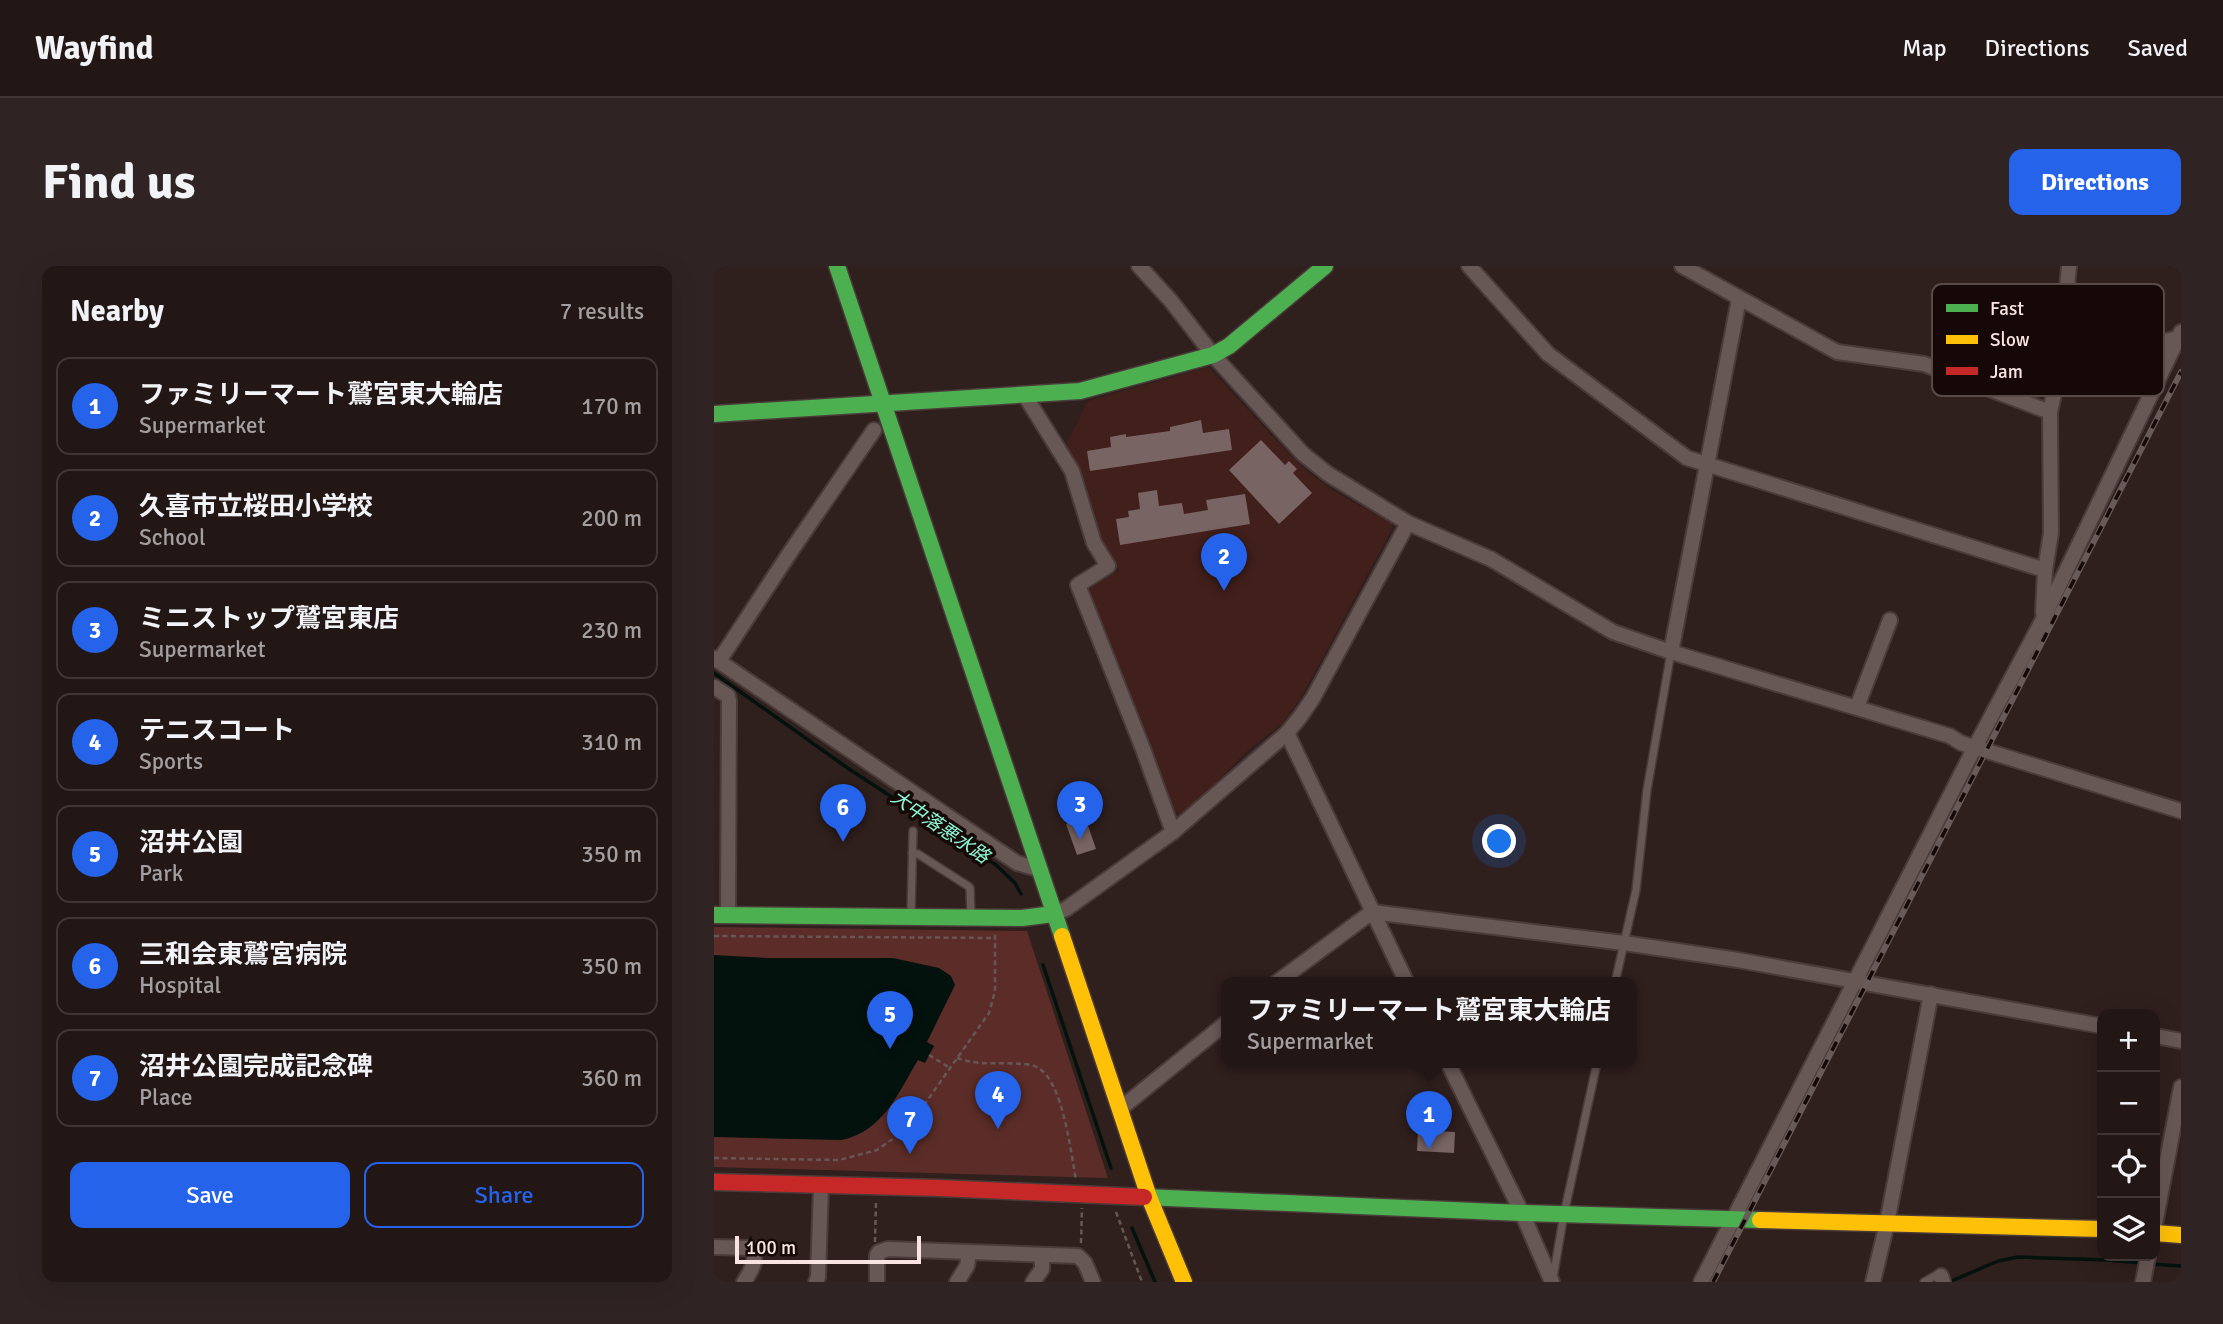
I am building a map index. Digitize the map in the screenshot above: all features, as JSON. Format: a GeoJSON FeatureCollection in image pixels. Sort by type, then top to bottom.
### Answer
{"type":"FeatureCollection","features":[{"type":"Feature","properties":{"kind":"street"},"geometry":{"type":"LineString","coordinates":[[837,266],[1149,1197],[1184,1282]]}},
{"type":"Feature","properties":{"kind":"street"},"geometry":{"type":"LineString","coordinates":[[1139,266],[1275,426],[1317,466],[1408,523],[1491,559],[1613,632],[1950,736],[1961,743],[2181,811]]}},
{"type":"Feature","properties":{"kind":"street"},"geometry":{"type":"LineString","coordinates":[[714,414],[1080,391],[1213,355],[1228,346],[1325,266]]}},
{"type":"Feature","properties":{"kind":"street"},"geometry":{"type":"LineString","coordinates":[[1469,266],[1548,354],[1687,458],[2045,570]]}},
{"type":"Feature","properties":{"kind":"street"},"geometry":{"type":"LineString","coordinates":[[1682,266],[1837,352],[1932,366]]}},
{"type":"Feature","properties":{"kind":"street"},"geometry":{"type":"LineString","coordinates":[[2067,284],[2069,266]]}},
{"type":"Feature","properties":{"kind":"street"},"geometry":{"type":"LineString","coordinates":[[1671,652],[1740,299]]}},
{"type":"Feature","properties":{"kind":"street"},"geometry":{"type":"LineString","coordinates":[[2164,369],[2180,336]]}},
{"type":"Feature","properties":{"kind":"street"},"geometry":{"type":"LineString","coordinates":[[1024,394],[1072,471],[1094,542],[1108,566],[1078,585],[1173,832]]}},
{"type":"Feature","properties":{"kind":"street"},"geometry":{"type":"LineString","coordinates":[[2009,396],[2050,412]]}},
{"type":"Feature","properties":{"kind":"street"},"geometry":{"type":"LineString","coordinates":[[2042,621],[2045,570],[2051,533],[2050,412],[2054,396]]}},
{"type":"Feature","properties":{"kind":"street"},"geometry":{"type":"LineString","coordinates":[[1701,1282],[2042,621],[2151,396]]}},
{"type":"Feature","properties":{"kind":"street"},"geometry":{"type":"LineString","coordinates":[[874,430],[716,660],[1017,863],[1038,869]]}},
{"type":"Feature","properties":{"kind":"street"},"geometry":{"type":"LineString","coordinates":[[714,687],[728,696],[729,701],[721,915],[1022,918],[1053,914],[1066,909],[1173,832],[1287,733],[1313,698],[1408,523]]}},
{"type":"Feature","properties":{"kind":"street"},"geometry":{"type":"LineString","coordinates":[[1857,707],[1890,620]]}},
{"type":"Feature","properties":{"kind":"street"},"geometry":{"type":"LineString","coordinates":[[1287,733],[1404,977]]}},
{"type":"Feature","properties":{"kind":"street"},"geometry":{"type":"LineString","coordinates":[[1284,977],[1372,912],[1624,943],[1857,980],[2097,1025]]}},
{"type":"Feature","properties":{"kind":"street"},"geometry":{"type":"LineString","coordinates":[[1873,1282],[1931,995]]}},
{"type":"Feature","properties":{"kind":"street"},"geometry":{"type":"LineString","coordinates":[[1120,1109],[1221,1027]]}},
{"type":"Feature","properties":{"kind":"street"},"geometry":{"type":"LineString","coordinates":[[2160,1037],[2181,1041]]}},
{"type":"Feature","properties":{"kind":"street"},"geometry":{"type":"LineString","coordinates":[[1450,1068],[1553,1282]]}},
{"type":"Feature","properties":{"kind":"street"},"geometry":{"type":"LineString","coordinates":[[2160,1198],[2181,1087]]}},
{"type":"Feature","properties":{"kind":"street"},"geometry":{"type":"LineString","coordinates":[[714,1182],[939,1188],[1522,1213],[2097,1229]]}},
{"type":"Feature","properties":{"kind":"street"},"geometry":{"type":"LineString","coordinates":[[816,1282],[821,1186]]}},
{"type":"Feature","properties":{"kind":"street"},"geometry":{"type":"LineString","coordinates":[[2160,1233],[2181,1235]]}},
{"type":"Feature","properties":{"kind":"street"},"geometry":{"type":"LineString","coordinates":[[714,1247],[752,1248],[755,1255],[754,1264],[744,1282]]}},
{"type":"Feature","properties":{"kind":"street"},"geometry":{"type":"LineString","coordinates":[[877,1282],[877,1255],[888,1249],[1078,1256],[1085,1263],[1093,1282]]}},
{"type":"Feature","properties":{"kind":"street"},"geometry":{"type":"LineString","coordinates":[[957,1282],[967,1266],[969,1253]]}},
{"type":"Feature","properties":{"kind":"street"},"geometry":{"type":"LineString","coordinates":[[1033,1282],[1042,1269],[1042,1255]]}},
{"type":"Feature","properties":{"kind":"lane"},"geometry":{"type":"LineString","coordinates":[[1616,977],[1636,890],[1647,790],[1671,652]]}},
{"type":"Feature","properties":{"kind":"lane"},"geometry":{"type":"LineString","coordinates":[[911,917],[913,831]]}},
{"type":"Feature","properties":{"kind":"lane"},"geometry":{"type":"LineString","coordinates":[[912,853],[918,854],[968,886],[971,918]]}},
{"type":"Feature","properties":{"kind":"lane"},"geometry":{"type":"LineString","coordinates":[[1553,1282],[1564,1214],[1596,1068]]}},
{"type":"Feature","properties":{"kind":"lane"},"geometry":{"type":"LineString","coordinates":[[1924,1282],[1940,1273],[1942,1279]]}},
{"type":"Feature","properties":{"kind":"path"},"geometry":{"type":"LineString","coordinates":[[714,1158],[839,1160],[877,1150],[894,1138],[924,1105],[989,1013],[995,991],[995,927]]}},
{"type":"Feature","properties":{"kind":"path"},"geometry":{"type":"LineString","coordinates":[[714,936],[995,938]]}},
{"type":"Feature","properties":{"kind":"path"},"geometry":{"type":"LineString","coordinates":[[929,1055],[950,1068]]}},
{"type":"Feature","properties":{"kind":"path"},"geometry":{"type":"LineString","coordinates":[[957,1058],[971,1063],[1025,1064],[1042,1071],[1054,1088],[1067,1124],[1076,1180]]}},
{"type":"Feature","properties":{"kind":"path"},"geometry":{"type":"LineString","coordinates":[[839,1160],[839,1167]]}},
{"type":"Feature","properties":{"kind":"path"},"geometry":{"type":"LineString","coordinates":[[876,1199],[875,1243],[879,1252]]}},
{"type":"Feature","properties":{"kind":"path"},"geometry":{"type":"LineString","coordinates":[[1078,1256],[1081,1249],[1082,1208]]}},
{"type":"Feature","properties":{"kind":"path"},"geometry":{"type":"LineString","coordinates":[[1115,1209],[1142,1282]]}},
{"type":"Feature","properties":{"kind":"shaded area"},"geometry":{"type":"Polygon","coordinates":[[[1208,367],[1312,475],[1335,492],[1392,523],[1392,529],[1302,696],[1284,722],[1246,752],[1181,815],[1173,811],[1089,595],[1091,587],[1119,570],[1101,544],[1064,448],[1088,401],[1208,367]]]}},
{"type":"Feature","properties":{"kind":"shaded area"},"geometry":{"type":"Polygon","coordinates":[[[714,927],[1027,931],[1108,1178],[714,1167],[714,927]]]}},
{"type":"Feature","properties":{"kind":"shaded area"},"geometry":{"type":"Polygon","coordinates":[[[714,955],[893,958],[939,968],[951,976],[955,985],[927,1042],[934,1046],[925,1063],[918,1060],[896,1098],[879,1120],[868,1129],[841,1140],[714,1137],[714,955]]]}},
{"type":"Feature","properties":{"kind":"building"},"geometry":{"type":"Polygon","coordinates":[[[1201,420],[1203,433],[1229,429],[1232,450],[1090,471],[1087,451],[1111,447],[1110,437],[1170,431],[1170,427],[1201,420]]]}},
{"type":"Feature","properties":{"kind":"building"},"geometry":{"type":"Polygon","coordinates":[[[1261,440],[1285,465],[1289,461],[1297,469],[1293,473],[1312,493],[1279,524],[1229,470],[1261,440]]]}},
{"type":"Feature","properties":{"kind":"building"},"geometry":{"type":"Polygon","coordinates":[[[1157,490],[1159,506],[1182,503],[1184,514],[1208,510],[1206,500],[1245,494],[1250,524],[1120,545],[1116,519],[1129,517],[1128,511],[1140,509],[1138,493],[1157,490]]]}},
{"type":"Feature","properties":{"kind":"building"},"geometry":{"type":"Polygon","coordinates":[[[1085,817],[1096,849],[1077,855],[1066,824],[1085,817]]]}},
{"type":"Feature","properties":{"kind":"building"},"geometry":{"type":"Polygon","coordinates":[[[1418,1130],[1455,1132],[1454,1153],[1417,1151],[1418,1130]]]}},
{"type":"Feature","properties":{"kind":"waterway","name":"大中落悪水路"},"geometry":{"type":"LineString","coordinates":[[714,673],[849,769],[996,865],[1015,883],[1021,894]]}},
{"type":"Feature","properties":{"kind":"waterway","name":"大中落悪水路"},"geometry":{"type":"LineString","coordinates":[[1043,965],[1111,1168]]}},
{"type":"Feature","properties":{"kind":"waterway","name":"大中落悪水路"},"geometry":{"type":"LineString","coordinates":[[1132,1228],[1155,1282]]}},
{"type":"Feature","properties":{"kind":"waterway","name":"大中落悪水路"},"geometry":{"type":"LineString","coordinates":[[1949,1282],[1998,1261],[2018,1257],[2142,1263]]}},
{"type":"Feature","properties":{"kind":"waterway","name":"大中落悪水路"},"geometry":{"type":"LineString","coordinates":[[2150,1264],[2181,1266]]}},
{"type":"Feature","properties":{"kind":"railway"},"geometry":{"type":"LineString","coordinates":[[1713,1282],[2181,372]]}},
{"type":"Feature","properties":{"kind":"traffic: fast"},"geometry":{"type":"LineString","coordinates":[[837,266],[1062,936]]}},
{"type":"Feature","properties":{"kind":"traffic: fast"},"geometry":{"type":"LineString","coordinates":[[714,414],[1080,391],[1213,355],[1229,346],[1325,266]]}},
{"type":"Feature","properties":{"kind":"traffic: fast"},"geometry":{"type":"LineString","coordinates":[[714,915],[1022,918],[1053,914]]}},
{"type":"Feature","properties":{"kind":"traffic: fast"},"geometry":{"type":"LineString","coordinates":[[1144,1197],[1760,1220]]}},
{"type":"Feature","properties":{"kind":"traffic: slow"},"geometry":{"type":"LineString","coordinates":[[1062,936],[1149,1197],[1184,1282]]}},
{"type":"Feature","properties":{"kind":"traffic: slow"},"geometry":{"type":"LineString","coordinates":[[1760,1220],[2097,1229]]}},
{"type":"Feature","properties":{"kind":"traffic: slow"},"geometry":{"type":"LineString","coordinates":[[2160,1233],[2181,1235]]}},
{"type":"Feature","properties":{"kind":"traffic: jam"},"geometry":{"type":"LineString","coordinates":[[714,1182],[1144,1197]]}},
{"type":"Feature","properties":{"kind":"place","name":"久喜市立桜田小学校"},"geometry":{"type":"Point","coordinates":[1224,591]}},
{"type":"Feature","properties":{"kind":"place","name":"ミニストップ鷲宮東店"},"geometry":{"type":"Point","coordinates":[1080,839]}},
{"type":"Feature","properties":{"kind":"place","name":"三和会東鷲宮病院"},"geometry":{"type":"Point","coordinates":[843,842]}},
{"type":"Feature","properties":{"kind":"place","name":"沼井公園"},"geometry":{"type":"Point","coordinates":[890,1049]}},
{"type":"Feature","properties":{"kind":"place","name":"テニスコート"},"geometry":{"type":"Point","coordinates":[998,1129]}},
{"type":"Feature","properties":{"kind":"place","name":"ファミリーマート鷲宮東大輪店"},"geometry":{"type":"Point","coordinates":[1429,1149]}},
{"type":"Feature","properties":{"kind":"place","name":"沼井公園完成記念碑"},"geometry":{"type":"Point","coordinates":[910,1154]}}]}
